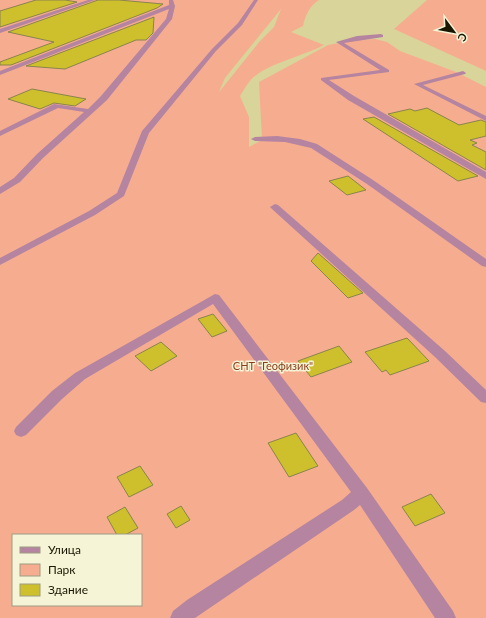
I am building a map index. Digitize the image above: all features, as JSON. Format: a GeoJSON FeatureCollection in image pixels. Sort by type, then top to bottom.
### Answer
{"type":"FeatureCollection","features":[{"type":"Feature","properties":{"kind":"street"},"geometry":{"type":"LineString","coordinates":[[0,31],[93,0]]}},
{"type":"Feature","properties":{"kind":"street"},"geometry":{"type":"LineString","coordinates":[[0,262],[92,213],[121,194],[145,133],[214,50],[240,24],[256,0]]}},
{"type":"Feature","properties":{"kind":"street"},"geometry":{"type":"LineString","coordinates":[[0,74],[172,3]]}},
{"type":"Feature","properties":{"kind":"street"},"geometry":{"type":"LineString","coordinates":[[0,191],[17,180],[40,156],[104,98],[169,19],[172,3]]}},
{"type":"Feature","properties":{"kind":"street"},"geometry":{"type":"LineString","coordinates":[[381,36],[357,38],[339,42],[387,71],[323,79],[351,98],[486,176]]}},
{"type":"Feature","properties":{"kind":"street"},"geometry":{"type":"LineString","coordinates":[[463,73],[417,84],[486,119]]}},
{"type":"Feature","properties":{"kind":"street"},"geometry":{"type":"LineString","coordinates":[[0,134],[57,106],[89,111]]}},
{"type":"Feature","properties":{"kind":"street"},"geometry":{"type":"LineString","coordinates":[[255,139],[280,138],[304,142],[314,146],[370,182],[486,264]]}},
{"type":"Feature","properties":{"kind":"street"},"geometry":{"type":"LineString","coordinates":[[276,208],[440,354],[486,398]]}},
{"type":"Feature","properties":{"kind":"street"},"geometry":{"type":"LineString","coordinates":[[21,431],[56,395],[80,376],[215,298],[360,493],[446,618]]}},
{"type":"Feature","properties":{"kind":"street"},"geometry":{"type":"LineString","coordinates":[[180,618],[194,607],[348,505],[360,493]]}},
{"type":"Feature","properties":{"kind":"green space","name":"СНТ \"Геофизик\""},"geometry":{"type":"Polygon","coordinates":[[[0,0],[319,0],[308,11],[303,26],[291,32],[324,45],[262,71],[251,80],[240,96],[249,117],[249,147],[262,140],[259,82],[328,45],[355,40],[375,39],[387,42],[400,51],[456,72],[486,87],[486,618],[0,618],[0,0]],[[281,9],[225,78],[219,92],[260,41],[274,27],[281,9]]]}},
{"type":"Feature","properties":{"kind":"green space"},"geometry":{"type":"Polygon","coordinates":[[[427,0],[486,0],[486,71],[394,29],[427,0]]]}},
{"type":"Feature","properties":{"kind":"building"},"geometry":{"type":"Polygon","coordinates":[[[36,0],[65,0],[77,2],[0,27],[0,11],[36,0]]]}},
{"type":"Feature","properties":{"kind":"building"},"geometry":{"type":"Polygon","coordinates":[[[98,0],[119,0],[163,4],[157,8],[11,65],[0,65],[0,62],[54,42],[8,32],[98,0]]]}},
{"type":"Feature","properties":{"kind":"building"},"geometry":{"type":"Polygon","coordinates":[[[154,17],[153,33],[146,40],[136,40],[65,69],[26,66],[154,17]]]}},
{"type":"Feature","properties":{"kind":"building"},"geometry":{"type":"Polygon","coordinates":[[[32,89],[86,99],[75,106],[54,103],[40,109],[8,99],[32,89]]]}},
{"type":"Feature","properties":{"kind":"building"},"geometry":{"type":"Polygon","coordinates":[[[427,108],[459,125],[481,120],[486,122],[486,136],[470,140],[477,143],[472,145],[486,152],[486,170],[388,114],[410,109],[415,111],[427,108]]]}},
{"type":"Feature","properties":{"kind":"building"},"geometry":{"type":"Polygon","coordinates":[[[374,117],[478,176],[458,181],[363,119],[374,117]]]}},
{"type":"Feature","properties":{"kind":"building"},"geometry":{"type":"Polygon","coordinates":[[[348,176],[366,190],[347,195],[329,181],[348,176]]]}},
{"type":"Feature","properties":{"kind":"building"},"geometry":{"type":"Polygon","coordinates":[[[318,253],[363,293],[348,298],[311,261],[318,253]]]}},
{"type":"Feature","properties":{"kind":"building"},"geometry":{"type":"Polygon","coordinates":[[[213,314],[227,331],[212,337],[198,319],[213,314]]]}},
{"type":"Feature","properties":{"kind":"building"},"geometry":{"type":"Polygon","coordinates":[[[407,338],[429,361],[390,375],[386,370],[382,372],[365,352],[407,338]]]}},
{"type":"Feature","properties":{"kind":"building"},"geometry":{"type":"Polygon","coordinates":[[[161,342],[177,356],[151,371],[135,356],[161,342]]]}},
{"type":"Feature","properties":{"kind":"building"},"geometry":{"type":"Polygon","coordinates":[[[339,346],[352,362],[311,377],[298,361],[339,346]]]}},
{"type":"Feature","properties":{"kind":"building"},"geometry":{"type":"Polygon","coordinates":[[[296,433],[318,466],[289,477],[268,443],[296,433]]]}},
{"type":"Feature","properties":{"kind":"building"},"geometry":{"type":"Polygon","coordinates":[[[140,466],[153,485],[129,497],[117,477],[140,466]]]}},
{"type":"Feature","properties":{"kind":"building"},"geometry":{"type":"Polygon","coordinates":[[[431,494],[445,513],[415,526],[402,507],[431,494]]]}},
{"type":"Feature","properties":{"kind":"building"},"geometry":{"type":"Polygon","coordinates":[[[181,506],[190,520],[176,528],[167,514],[181,506]]]}},
{"type":"Feature","properties":{"kind":"building"},"geometry":{"type":"Polygon","coordinates":[[[125,507],[138,528],[127,534],[116,534],[107,517],[125,507]]]}}]}
